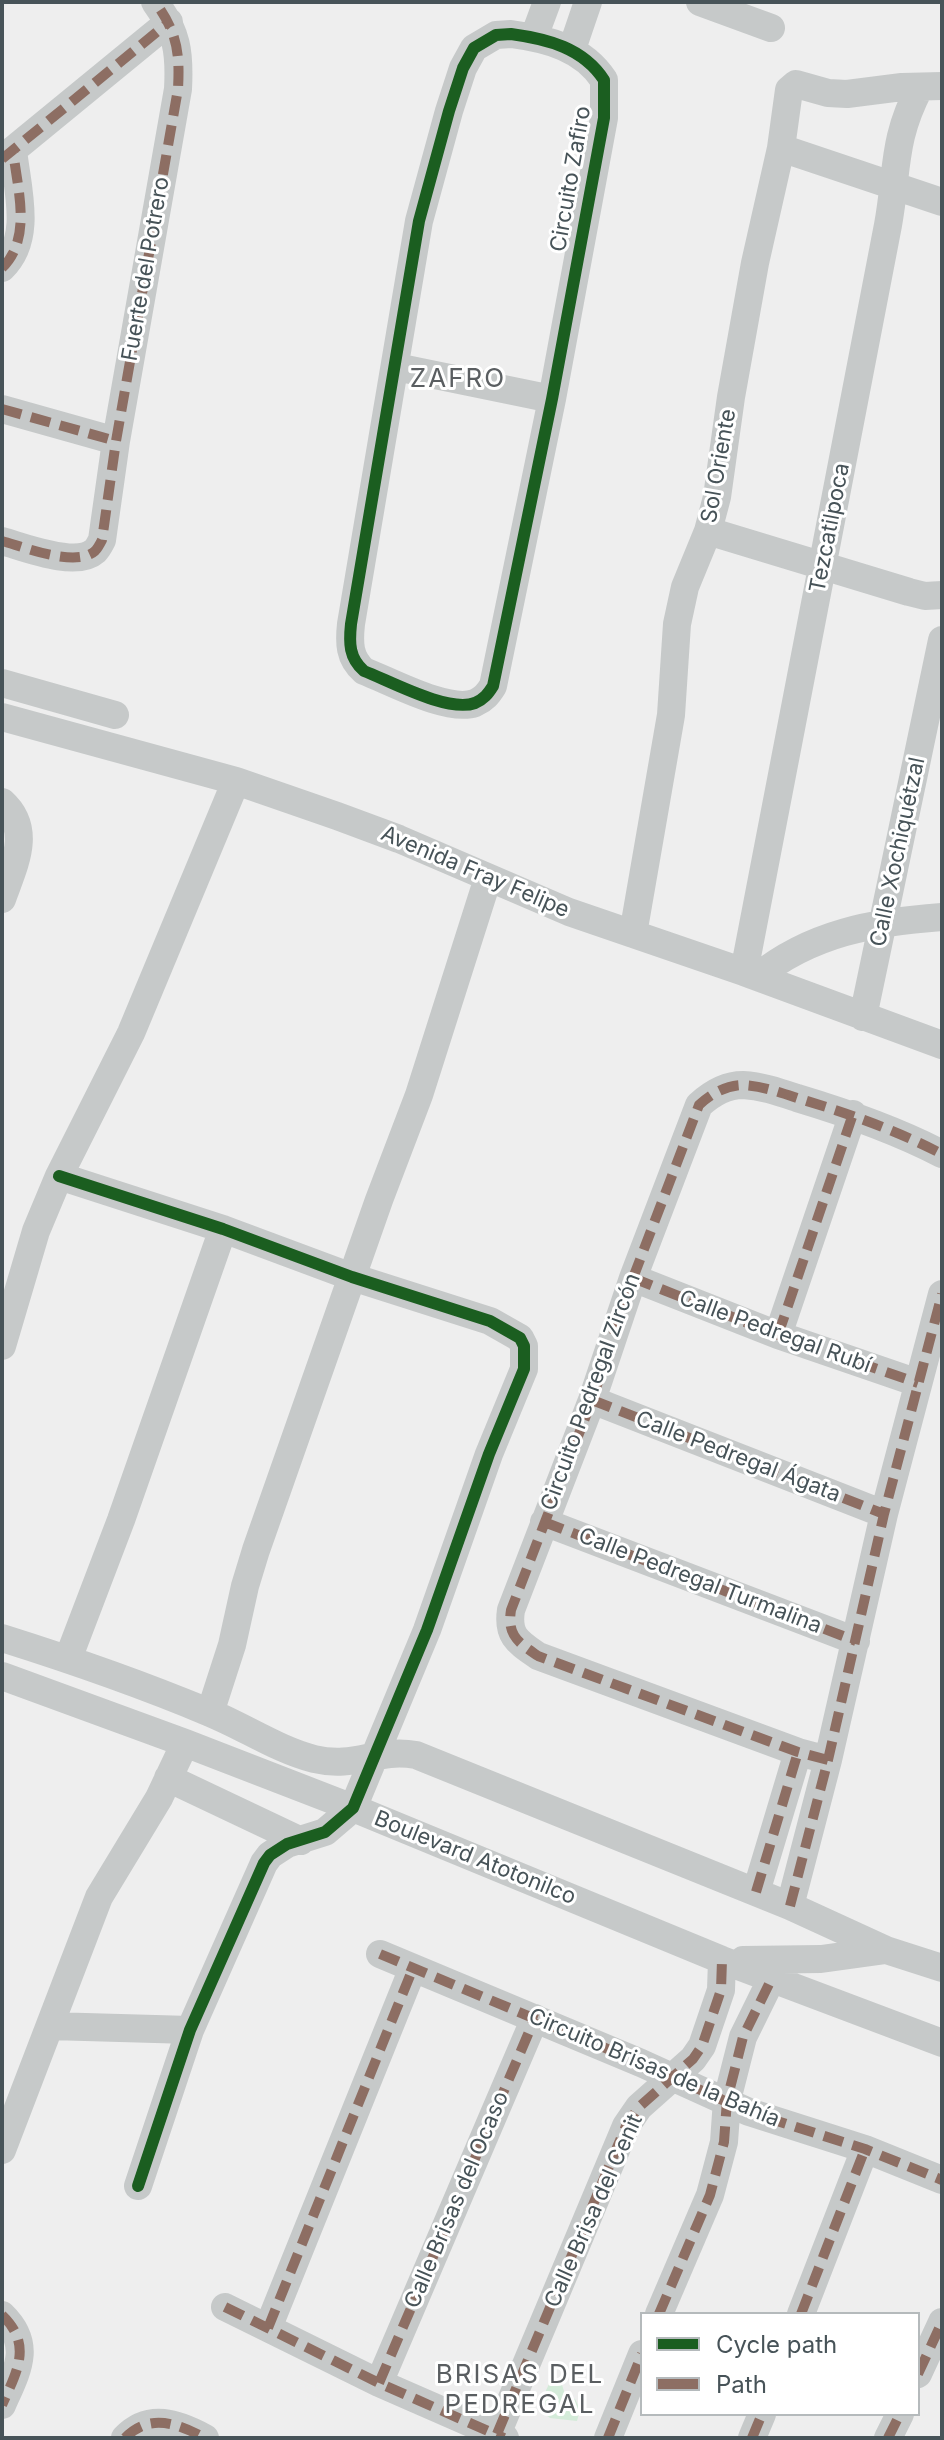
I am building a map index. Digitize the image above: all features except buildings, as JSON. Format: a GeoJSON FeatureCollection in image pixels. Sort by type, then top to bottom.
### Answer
{"type":"FeatureCollection","features":[{"type":"Feature","properties":{"kind":"street"},"geometry":{"type":"LineString","coordinates":[[534,37],[547,2]]}},
{"type":"Feature","properties":{"kind":"street"},"geometry":{"type":"LineString","coordinates":[[572,49],[588,2]]}},
{"type":"Feature","properties":{"kind":"street"},"geometry":{"type":"LineString","coordinates":[[717,5],[771,28]]}},
{"type":"Feature","properties":{"kind":"street"},"geometry":{"type":"LineString","coordinates":[[2,268],[15,252],[21,221],[7,154],[162,12]]}},
{"type":"Feature","properties":{"kind":"street","name":"Fuerte del Potrero"},"geometry":{"type":"LineString","coordinates":[[2,541],[70,558],[95,551],[102,540],[116,441],[178,89],[177,43],[162,12]]}},
{"type":"Feature","properties":{"kind":"street","name":"Circuito Zafiro"},"geometry":{"type":"LineString","coordinates":[[511,34],[534,37],[572,49],[597,68],[604,80],[605,98],[552,399],[493,686],[486,697],[475,703],[446,703],[364,671],[351,655],[351,624],[419,221],[463,68],[474,48],[496,35],[511,34]]}},
{"type":"Feature","properties":{"kind":"street","name":"Sol Oriente"},"geometry":{"type":"LineString","coordinates":[[633,934],[671,715],[677,624],[685,587],[708,531],[717,497],[755,263],[781,148],[786,99],[792,86],[800,84],[828,93],[931,86]]}},
{"type":"Feature","properties":{"kind":"street","name":"Tezcatilpoca"},"geometry":{"type":"LineString","coordinates":[[750,975],[822,568],[888,225],[899,136],[907,112],[931,86]]}},
{"type":"Feature","properties":{"kind":"street"},"geometry":{"type":"LineString","coordinates":[[781,148],[942,202]]}},
{"type":"Feature","properties":{"kind":"street"},"geometry":{"type":"LineString","coordinates":[[396,367],[552,399]]}},
{"type":"Feature","properties":{"kind":"street"},"geometry":{"type":"LineString","coordinates":[[2,409],[116,441]]}},
{"type":"Feature","properties":{"kind":"street"},"geometry":{"type":"LineString","coordinates":[[708,531],[822,568],[925,596],[942,595]]}},
{"type":"Feature","properties":{"kind":"street","name":"Calle Xochiquétzal"},"geometry":{"type":"LineString","coordinates":[[863,1017],[934,718],[942,640]]}},
{"type":"Feature","properties":{"kind":"street"},"geometry":{"type":"LineString","coordinates":[[2,683],[115,715]]}},
{"type":"Feature","properties":{"kind":"street","name":"Avenida Fray Felipe"},"geometry":{"type":"LineString","coordinates":[[2,717],[236,781],[399,839],[569,912],[942,1045]]}},
{"type":"Feature","properties":{"kind":"street"},"geometry":{"type":"LineString","coordinates":[[2,1346],[28,1254],[59,1176],[131,1033],[236,781]]}},
{"type":"Feature","properties":{"kind":"street"},"geometry":{"type":"LineString","coordinates":[[2,802],[16,817],[20,833],[19,852],[2,899]]}},
{"type":"Feature","properties":{"kind":"street"},"geometry":{"type":"LineString","coordinates":[[210,1713],[232,1645],[256,1550],[419,1095],[488,878]]}},
{"type":"Feature","properties":{"kind":"street"},"geometry":{"type":"LineString","coordinates":[[750,975],[818,942],[885,921],[942,917]]}},
{"type":"Feature","properties":{"kind":"street","name":"Circuito Pedregal Zircón"},"geometry":{"type":"LineString","coordinates":[[828,1760],[798,1752],[538,1656],[512,1634],[509,1624],[511,1610],[592,1400],[692,1118],[709,1096],[740,1085],[762,1087],[853,1114],[942,1154]]}},
{"type":"Feature","properties":{"kind":"street"},"geometry":{"type":"LineString","coordinates":[[778,1335],[853,1114]]}},
{"type":"Feature","properties":{"kind":"street"},"geometry":{"type":"LineString","coordinates":[[59,1176],[490,1321],[520,1338],[526,1356],[524,1369],[489,1454],[427,1630],[353,1808],[325,1832],[287,1844],[264,1863],[190,2030],[138,2186]]}},
{"type":"Feature","properties":{"kind":"street"},"geometry":{"type":"LineString","coordinates":[[68,1659],[121,1520],[223,1229]]}},
{"type":"Feature","properties":{"kind":"street","name":"Calle Pedregal Rubí"},"geometry":{"type":"LineString","coordinates":[[633,1278],[778,1335],[918,1383]]}},
{"type":"Feature","properties":{"kind":"street"},"geometry":{"type":"LineString","coordinates":[[790,1906],[828,1760],[884,1514],[942,1294]]}},
{"type":"Feature","properties":{"kind":"street","name":"Calle Pedregal Ágata"},"geometry":{"type":"LineString","coordinates":[[592,1400],[884,1514]]}},
{"type":"Feature","properties":{"kind":"street","name":"Calle Pedregal Turmalina"},"geometry":{"type":"LineString","coordinates":[[544,1522],[856,1641]]}},
{"type":"Feature","properties":{"kind":"street"},"geometry":{"type":"LineString","coordinates":[[2,1638],[68,1659],[210,1713],[312,1758],[342,1763],[395,1752],[416,1755],[790,1906],[886,1950]]}},
{"type":"Feature","properties":{"kind":"street","name":"Boulevard Atotonilco"},"geometry":{"type":"LineString","coordinates":[[2,1676],[353,1808],[722,1960],[942,2043]]}},
{"type":"Feature","properties":{"kind":"street"},"geometry":{"type":"LineString","coordinates":[[2,2150],[99,1897],[185,1743]]}},
{"type":"Feature","properties":{"kind":"street"},"geometry":{"type":"LineString","coordinates":[[756,1892],[798,1752]]}},
{"type":"Feature","properties":{"kind":"street"},"geometry":{"type":"LineString","coordinates":[[168,1778],[301,1841]]}},
{"type":"Feature","properties":{"kind":"street","name":"Boulevard Atotonilco"},"geometry":{"type":"LineString","coordinates":[[722,1960],[821,1959],[886,1950],[942,1968]]}},
{"type":"Feature","properties":{"kind":"street","name":"Circuito Brisas de la Bahía"},"geometry":{"type":"LineString","coordinates":[[380,1954],[749,2112],[865,2149],[942,2180]]}},
{"type":"Feature","properties":{"kind":"street","name":"Calle Brisa del Cenit"},"geometry":{"type":"LineString","coordinates":[[501,2436],[626,2126],[652,2094],[693,2059],[707,2036],[721,1990],[722,1960]]}},
{"type":"Feature","properties":{"kind":"street"},"geometry":{"type":"LineString","coordinates":[[268,2328],[413,1968]]}},
{"type":"Feature","properties":{"kind":"street"},"geometry":{"type":"LineString","coordinates":[[660,2312],[710,2195],[724,2142],[727,2100],[743,2037],[772,1978]]}},
{"type":"Feature","properties":{"kind":"street","name":"Calle Brisas del Ocaso"},"geometry":{"type":"LineString","coordinates":[[379,2383],[535,2018]]}},
{"type":"Feature","properties":{"kind":"street"},"geometry":{"type":"LineString","coordinates":[[50,2026],[190,2030]]}},
{"type":"Feature","properties":{"kind":"street"},"geometry":{"type":"LineString","coordinates":[[802,2312],[865,2149]]}},
{"type":"Feature","properties":{"kind":"street"},"geometry":{"type":"LineString","coordinates":[[225,2307],[379,2383],[501,2436]]}},
{"type":"Feature","properties":{"kind":"street"},"geometry":{"type":"LineString","coordinates":[[2,2315],[13,2326],[20,2343],[20,2363],[2,2405]]}},
{"type":"Feature","properties":{"kind":"street"},"geometry":{"type":"LineString","coordinates":[[920,2370],[942,2322]]}},
{"type":"Feature","properties":{"kind":"street"},"geometry":{"type":"LineString","coordinates":[[608,2438],[640,2359]]}},
{"type":"Feature","properties":{"kind":"street"},"geometry":{"type":"LineString","coordinates":[[752,2438],[761,2416]]}},
{"type":"Feature","properties":{"kind":"street"},"geometry":{"type":"LineString","coordinates":[[888,2438],[899,2416]]}},
{"type":"Feature","properties":{"kind":"street"},"geometry":{"type":"LineString","coordinates":[[125,2438],[138,2427],[152,2422],[167,2422],[205,2438]]}},
{"type":"Feature","properties":{"kind":"green space"},"geometry":{"type":"Polygon","coordinates":[[[556,2380],[565,2394],[577,2402],[577,2421],[550,2418],[542,2412],[546,2389],[550,2382],[556,2380]]]}},
{"type":"Feature","properties":{"kind":"marked path"},"geometry":{"type":"LineString","coordinates":[[2,541],[50,555],[76,557],[95,551],[102,540],[116,441],[178,89],[176,43],[155,2]]}},
{"type":"Feature","properties":{"kind":"marked path"},"geometry":{"type":"LineString","coordinates":[[2,159],[169,22]]}},
{"type":"Feature","properties":{"kind":"marked path"},"geometry":{"type":"LineString","coordinates":[[2,268],[12,256],[20,228],[21,212],[13,150]]}},
{"type":"Feature","properties":{"kind":"marked path"},"geometry":{"type":"LineString","coordinates":[[2,409],[116,441]]}},
{"type":"Feature","properties":{"kind":"marked path"},"geometry":{"type":"LineString","coordinates":[[828,1760],[798,1752],[538,1656],[516,1638],[511,1626],[511,1610],[592,1400],[633,1278],[699,1105],[725,1088],[743,1085],[764,1088],[871,1123],[942,1154]]}},
{"type":"Feature","properties":{"kind":"marked path"},"geometry":{"type":"LineString","coordinates":[[778,1335],[853,1114]]}},
{"type":"Feature","properties":{"kind":"marked path"},"geometry":{"type":"LineString","coordinates":[[633,1278],[778,1335],[918,1383]]}},
{"type":"Feature","properties":{"kind":"marked path"},"geometry":{"type":"LineString","coordinates":[[790,1906],[828,1760],[884,1514],[942,1294]]}},
{"type":"Feature","properties":{"kind":"marked path"},"geometry":{"type":"LineString","coordinates":[[592,1400],[884,1514]]}},
{"type":"Feature","properties":{"kind":"marked path"},"geometry":{"type":"LineString","coordinates":[[544,1522],[856,1641]]}},
{"type":"Feature","properties":{"kind":"marked path"},"geometry":{"type":"LineString","coordinates":[[756,1892],[798,1752]]}},
{"type":"Feature","properties":{"kind":"marked path"},"geometry":{"type":"LineString","coordinates":[[380,1954],[641,2063],[749,2112],[865,2149],[942,2180]]}},
{"type":"Feature","properties":{"kind":"marked path"},"geometry":{"type":"LineString","coordinates":[[497,2434],[626,2126],[639,2107],[693,2059],[702,2046],[721,1990],[722,1960]]}},
{"type":"Feature","properties":{"kind":"marked path"},"geometry":{"type":"LineString","coordinates":[[268,2328],[413,1968]]}},
{"type":"Feature","properties":{"kind":"marked path"},"geometry":{"type":"LineString","coordinates":[[660,2312],[710,2195],[724,2142],[727,2100],[743,2037],[772,1978]]}},
{"type":"Feature","properties":{"kind":"marked path"},"geometry":{"type":"LineString","coordinates":[[379,2383],[535,2018]]}},
{"type":"Feature","properties":{"kind":"marked path"},"geometry":{"type":"LineString","coordinates":[[802,2312],[865,2149]]}},
{"type":"Feature","properties":{"kind":"marked path"},"geometry":{"type":"LineString","coordinates":[[225,2307],[379,2383],[504,2438]]}},
{"type":"Feature","properties":{"kind":"marked path"},"geometry":{"type":"LineString","coordinates":[[2,2315],[12,2326],[20,2348],[17,2369],[2,2405]]}},
{"type":"Feature","properties":{"kind":"marked path"},"geometry":{"type":"LineString","coordinates":[[920,2370],[942,2322]]}},
{"type":"Feature","properties":{"kind":"marked path"},"geometry":{"type":"LineString","coordinates":[[608,2438],[640,2359]]}},
{"type":"Feature","properties":{"kind":"marked path"},"geometry":{"type":"LineString","coordinates":[[752,2438],[761,2416]]}},
{"type":"Feature","properties":{"kind":"marked path"},"geometry":{"type":"LineString","coordinates":[[888,2438],[899,2416]]}},
{"type":"Feature","properties":{"kind":"marked path"},"geometry":{"type":"LineString","coordinates":[[125,2438],[134,2430],[153,2423],[174,2425],[205,2438]]}},
{"type":"Feature","properties":{"kind":"cycle path"},"geometry":{"type":"LineString","coordinates":[[511,34],[551,42],[586,60],[604,80],[604,118],[552,399],[493,686],[475,703],[450,704],[364,671],[353,655],[350,631],[419,221],[463,68],[474,48],[496,35],[511,34]]}},
{"type":"Feature","properties":{"kind":"cycle path"},"geometry":{"type":"LineString","coordinates":[[59,1176],[490,1321],[520,1338],[524,1346],[524,1369],[489,1454],[427,1630],[353,1808],[325,1832],[287,1844],[264,1863],[190,2030],[138,2186]]}},
{"type":"Feature","properties":{"kind":"district","name":"ZAFRO"},"geometry":{"type":"Point","coordinates":[458,379]}},
{"type":"Feature","properties":{"kind":"district","name":"BRISAS DEL PEDREGAL"},"geometry":{"type":"Point","coordinates":[520,2390]}}]}
